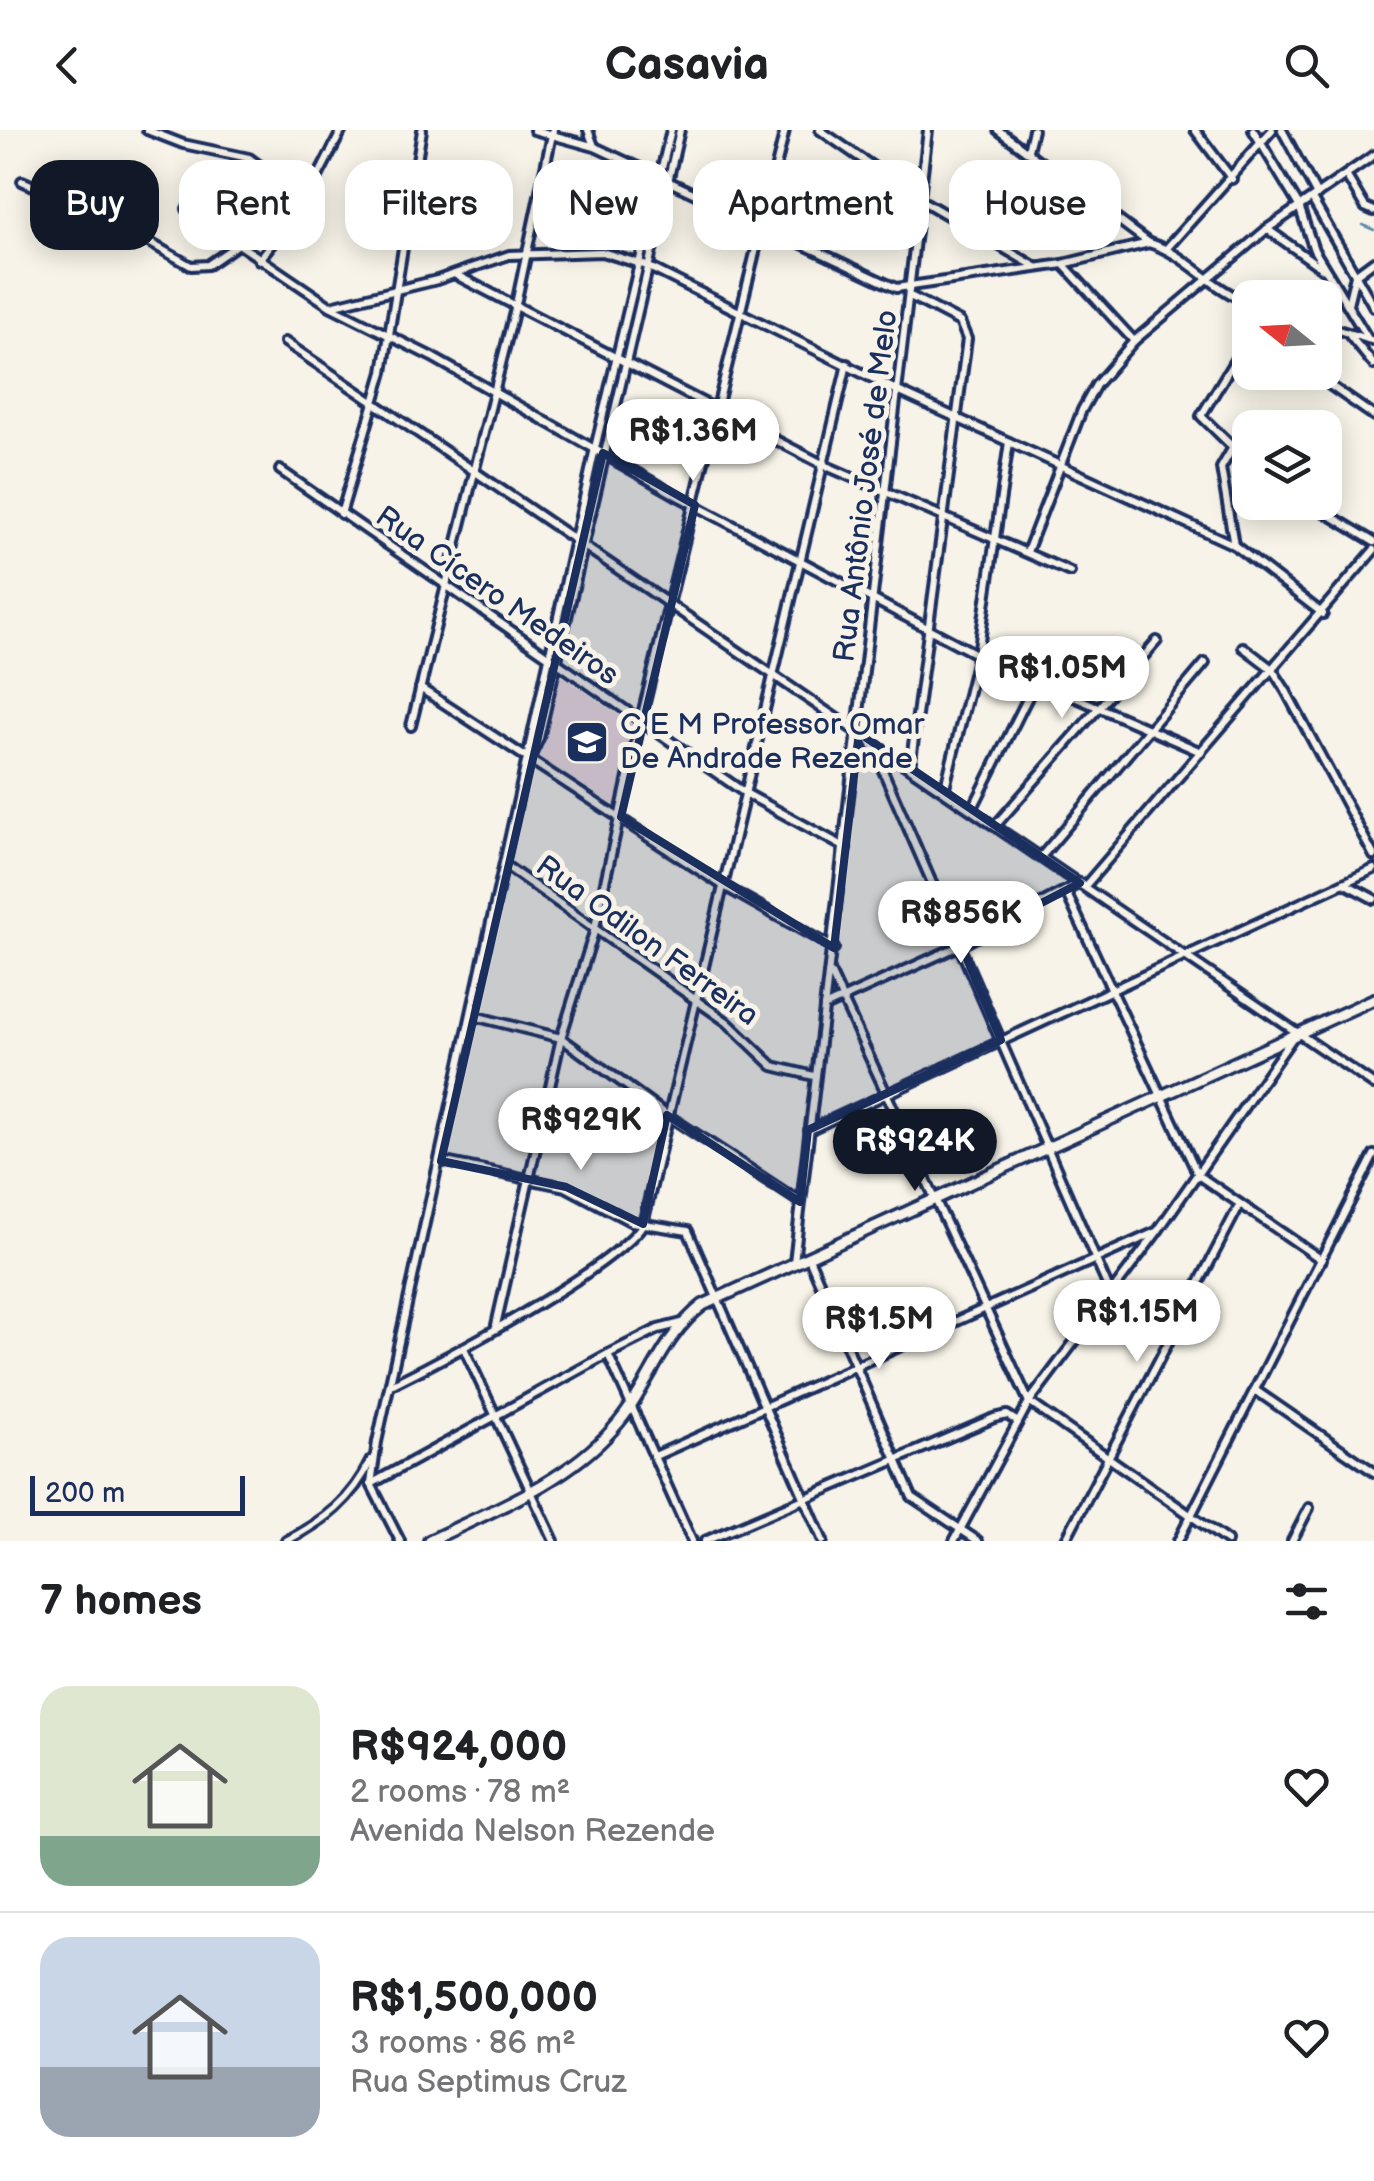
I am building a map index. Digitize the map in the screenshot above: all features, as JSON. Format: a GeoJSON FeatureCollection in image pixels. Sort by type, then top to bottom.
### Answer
{"type":"FeatureCollection","features":[{"type":"Feature","properties":{"kind":"main road"},"geometry":{"type":"LineString","coordinates":[[429,1541],[533,1490],[586,1455],[633,1405],[682,1324],[717,1298],[1374,999]]}},
{"type":"Feature","properties":{"kind":"street"},"geometry":{"type":"LineString","coordinates":[[148,130],[182,144],[252,160]]}},
{"type":"Feature","properties":{"kind":"street"},"geometry":{"type":"LineString","coordinates":[[325,163],[342,130]]}},
{"type":"Feature","properties":{"kind":"street"},"geometry":{"type":"LineString","coordinates":[[340,515],[374,404],[389,338],[422,130]]}},
{"type":"Feature","properties":{"kind":"street"},"geometry":{"type":"LineString","coordinates":[[534,130],[552,132],[621,160]]}},
{"type":"Feature","properties":{"kind":"street"},"geometry":{"type":"LineString","coordinates":[[588,130],[595,148]]}},
{"type":"Feature","properties":{"kind":"street"},"geometry":{"type":"LineString","coordinates":[[666,160],[671,130]]}},
{"type":"Feature","properties":{"kind":"street"},"geometry":{"type":"LineString","coordinates":[[670,160],[680,130]]}},
{"type":"Feature","properties":{"kind":"street"},"geometry":{"type":"LineString","coordinates":[[777,160],[785,130]]}},
{"type":"Feature","properties":{"kind":"street"},"geometry":{"type":"LineString","coordinates":[[820,130],[863,160]]}},
{"type":"Feature","properties":{"kind":"street","name":"Rua Antônio José de Melo"},"geometry":{"type":"LineString","coordinates":[[925,160],[928,130]]}},
{"type":"Feature","properties":{"kind":"street"},"geometry":{"type":"LineString","coordinates":[[998,130],[1149,243],[1167,248],[1206,280],[1232,294]]}},
{"type":"Feature","properties":{"kind":"street"},"geometry":{"type":"LineString","coordinates":[[1028,150],[1033,130]]}},
{"type":"Feature","properties":{"kind":"street"},"geometry":{"type":"LineString","coordinates":[[1194,130],[1232,178]]}},
{"type":"Feature","properties":{"kind":"street"},"geometry":{"type":"LineString","coordinates":[[1253,130],[1299,206],[1314,250],[1371,340]]}},
{"type":"Feature","properties":{"kind":"street"},"geometry":{"type":"LineString","coordinates":[[1167,248],[1262,146],[1272,130]]}},
{"type":"Feature","properties":{"kind":"street"},"geometry":{"type":"LineString","coordinates":[[1282,130],[1374,306]]}},
{"type":"Feature","properties":{"kind":"street"},"geometry":{"type":"LineString","coordinates":[[411,726],[516,304],[552,132]]}},
{"type":"Feature","properties":{"kind":"street"},"geometry":{"type":"LineString","coordinates":[[1028,552],[1089,396],[1134,341],[1268,228],[1374,155]]}},
{"type":"Feature","properties":{"kind":"street"},"geometry":{"type":"LineString","coordinates":[[1346,175],[1365,206],[1374,211]]}},
{"type":"Feature","properties":{"kind":"street"},"geometry":{"type":"LineString","coordinates":[[22,181],[108,219],[191,266],[208,266],[229,250]]}},
{"type":"Feature","properties":{"kind":"street"},"geometry":{"type":"LineString","coordinates":[[929,205],[1037,268]]}},
{"type":"Feature","properties":{"kind":"street"},"geometry":{"type":"LineString","coordinates":[[1268,228],[1326,271]]}},
{"type":"Feature","properties":{"kind":"street"},"geometry":{"type":"LineString","coordinates":[[814,250],[891,286],[911,286],[1063,264],[1149,243]]}},
{"type":"Feature","properties":{"kind":"street"},"geometry":{"type":"LineString","coordinates":[[246,250],[330,306],[432,357],[494,395],[801,562],[978,654],[1201,752]]}},
{"type":"Feature","properties":{"kind":"street"},"geometry":{"type":"LineString","coordinates":[[260,260],[268,250]]}},
{"type":"Feature","properties":{"kind":"street"},"geometry":{"type":"LineString","coordinates":[[400,1541],[371,1484],[376,1450],[525,770],[579,544],[617,356],[646,250]]}},
{"type":"Feature","properties":{"kind":"street"},"geometry":{"type":"LineString","coordinates":[[496,1325],[561,1038],[594,932],[640,723],[755,250]]}},
{"type":"Feature","properties":{"kind":"street","name":"Rua Antônio José de Melo"},"geometry":{"type":"LineString","coordinates":[[794,1264],[915,250]]}},
{"type":"Feature","properties":{"kind":"street"},"geometry":{"type":"LineString","coordinates":[[330,306],[455,275],[495,258],[528,253],[602,252],[643,264],[900,392],[1234,545],[1323,614]]}},
{"type":"Feature","properties":{"kind":"street"},"geometry":{"type":"LineString","coordinates":[[1348,304],[1355,274],[1374,261]]}},
{"type":"Feature","properties":{"kind":"street"},"geometry":{"type":"LineString","coordinates":[[599,451],[626,360],[643,264]]}},
{"type":"Feature","properties":{"kind":"street"},"geometry":{"type":"LineString","coordinates":[[1063,264],[1134,341]]}},
{"type":"Feature","properties":{"kind":"street"},"geometry":{"type":"LineString","coordinates":[[455,275],[824,465],[1070,572]]}},
{"type":"Feature","properties":{"kind":"street"},"geometry":{"type":"LineString","coordinates":[[910,768],[967,338],[964,326],[912,297]]}},
{"type":"Feature","properties":{"kind":"street"},"geometry":{"type":"LineString","coordinates":[[1342,333],[1371,340]]}},
{"type":"Feature","properties":{"kind":"street"},"geometry":{"type":"LineString","coordinates":[[1349,336],[1374,366]]}},
{"type":"Feature","properties":{"kind":"street"},"geometry":{"type":"LineString","coordinates":[[285,342],[1374,1084]]}},
{"type":"Feature","properties":{"kind":"street"},"geometry":{"type":"LineString","coordinates":[[1232,362],[1202,416],[1232,449],[1221,468],[1234,545]]}},
{"type":"Feature","properties":{"kind":"street"},"geometry":{"type":"LineString","coordinates":[[393,1384],[464,1348],[608,1257],[643,1224],[847,364]]}},
{"type":"Feature","properties":{"kind":"street"},"geometry":{"type":"LineString","coordinates":[[1337,390],[1374,416]]}},
{"type":"Feature","properties":{"kind":"street"},"geometry":{"type":"LineString","coordinates":[[944,791],[978,654],[1009,442]]}},
{"type":"Feature","properties":{"kind":"street","name":"Rua Cícero Medeiros"},"geometry":{"type":"LineString","coordinates":[[280,470],[744,793],[846,848]]}},
{"type":"Feature","properties":{"kind":"street"},"geometry":{"type":"LineString","coordinates":[[824,1007],[844,1002],[1082,885],[1323,614],[1374,546],[1335,520]]}},
{"type":"Feature","properties":{"kind":"street"},"geometry":{"type":"LineString","coordinates":[[995,826],[1157,641]]}},
{"type":"Feature","properties":{"kind":"street"},"geometry":{"type":"LineString","coordinates":[[1242,646],[1272,669],[1374,856]]}},
{"type":"Feature","properties":{"kind":"street"},"geometry":{"type":"LineString","coordinates":[[1041,857],[1205,663]]}},
{"type":"Feature","properties":{"kind":"street"},"geometry":{"type":"LineString","coordinates":[[972,810],[1036,680]]}},
{"type":"Feature","properties":{"kind":"street"},"geometry":{"type":"LineString","coordinates":[[420,688],[722,885],[834,948]]}},
{"type":"Feature","properties":{"kind":"street"},"geometry":{"type":"LineString","coordinates":[[870,742],[1110,1292],[1175,1334]]}},
{"type":"Feature","properties":{"kind":"street","name":"Rua Odilon Ferreira"},"geometry":{"type":"LineString","coordinates":[[506,866],[742,1034],[773,1066],[814,1076]]}},
{"type":"Feature","properties":{"kind":"street"},"geometry":{"type":"LineString","coordinates":[[808,1130],[1374,868]]}},
{"type":"Feature","properties":{"kind":"street"},"geometry":{"type":"LineString","coordinates":[[1343,883],[1374,899]]}},
{"type":"Feature","properties":{"kind":"street"},"geometry":{"type":"LineString","coordinates":[[1066,892],[1198,1174],[1322,1260]]}},
{"type":"Feature","properties":{"kind":"street"},"geometry":{"type":"LineString","coordinates":[[830,973],[890,1094],[1029,1402],[1226,1541]]}},
{"type":"Feature","properties":{"kind":"street"},"geometry":{"type":"LineString","coordinates":[[474,1016],[561,1038],[667,1115],[800,1202]]}},
{"type":"Feature","properties":{"kind":"street"},"geometry":{"type":"LineString","coordinates":[[954,1541],[1029,1402],[1298,1035]]}},
{"type":"Feature","properties":{"kind":"street"},"geometry":{"type":"LineString","coordinates":[[1178,1541],[1374,1155]]}},
{"type":"Feature","properties":{"kind":"street"},"geometry":{"type":"LineString","coordinates":[[441,1161],[577,1191],[643,1224],[682,1226],[693,1236],[823,1541]]}},
{"type":"Feature","properties":{"kind":"street"},"geometry":{"type":"LineString","coordinates":[[1065,1541],[1240,1204]]}},
{"type":"Feature","properties":{"kind":"street"},"geometry":{"type":"LineString","coordinates":[[656,1456],[1157,1232]]}},
{"type":"Feature","properties":{"kind":"street"},"geometry":{"type":"LineString","coordinates":[[808,1258],[916,1502],[978,1541]]}},
{"type":"Feature","properties":{"kind":"street"},"geometry":{"type":"LineString","coordinates":[[371,1484],[608,1354],[658,1329],[682,1324]]}},
{"type":"Feature","properties":{"kind":"street"},"geometry":{"type":"LineString","coordinates":[[464,1348],[554,1541]]}},
{"type":"Feature","properties":{"kind":"street"},"geometry":{"type":"LineString","coordinates":[[608,1354],[692,1541]]}},
{"type":"Feature","properties":{"kind":"street"},"geometry":{"type":"LineString","coordinates":[[1255,1390],[1374,1472]]}},
{"type":"Feature","properties":{"kind":"street"},"geometry":{"type":"LineString","coordinates":[[705,1541],[1003,1415],[1018,1422]]}},
{"type":"Feature","properties":{"kind":"street"},"geometry":{"type":"LineString","coordinates":[[286,1541],[323,1521],[340,1505],[362,1479],[376,1450]]}},
{"type":"Feature","properties":{"kind":"street"},"geometry":{"type":"LineString","coordinates":[[1292,1541],[1309,1508]]}},
{"type":"Feature","properties":{"kind":"highlighted area"},"geometry":{"type":"Polygon","coordinates":[[[603,453],[695,505],[621,817],[834,948],[859,733],[1080,883],[961,945],[1001,1040],[808,1130],[800,1202],[667,1115],[643,1224],[566,1187],[441,1161],[603,453]]]}},
{"type":"Feature","properties":{"kind":"shaded area","name":"C E M Professor Omar De Andrade Rezende"},"geometry":{"type":"Polygon","coordinates":[[[560,675],[634,726],[617,807],[540,758],[560,675]]]}},
{"type":"Feature","properties":{"kind":"waterway"},"geometry":{"type":"LineString","coordinates":[[1363,225],[1374,230]]}},
{"type":"Feature","properties":{"kind":"place","name":"C E M Professor Omar De Andrade Rezende"},"geometry":{"type":"Point","coordinates":[587,742]}}]}
